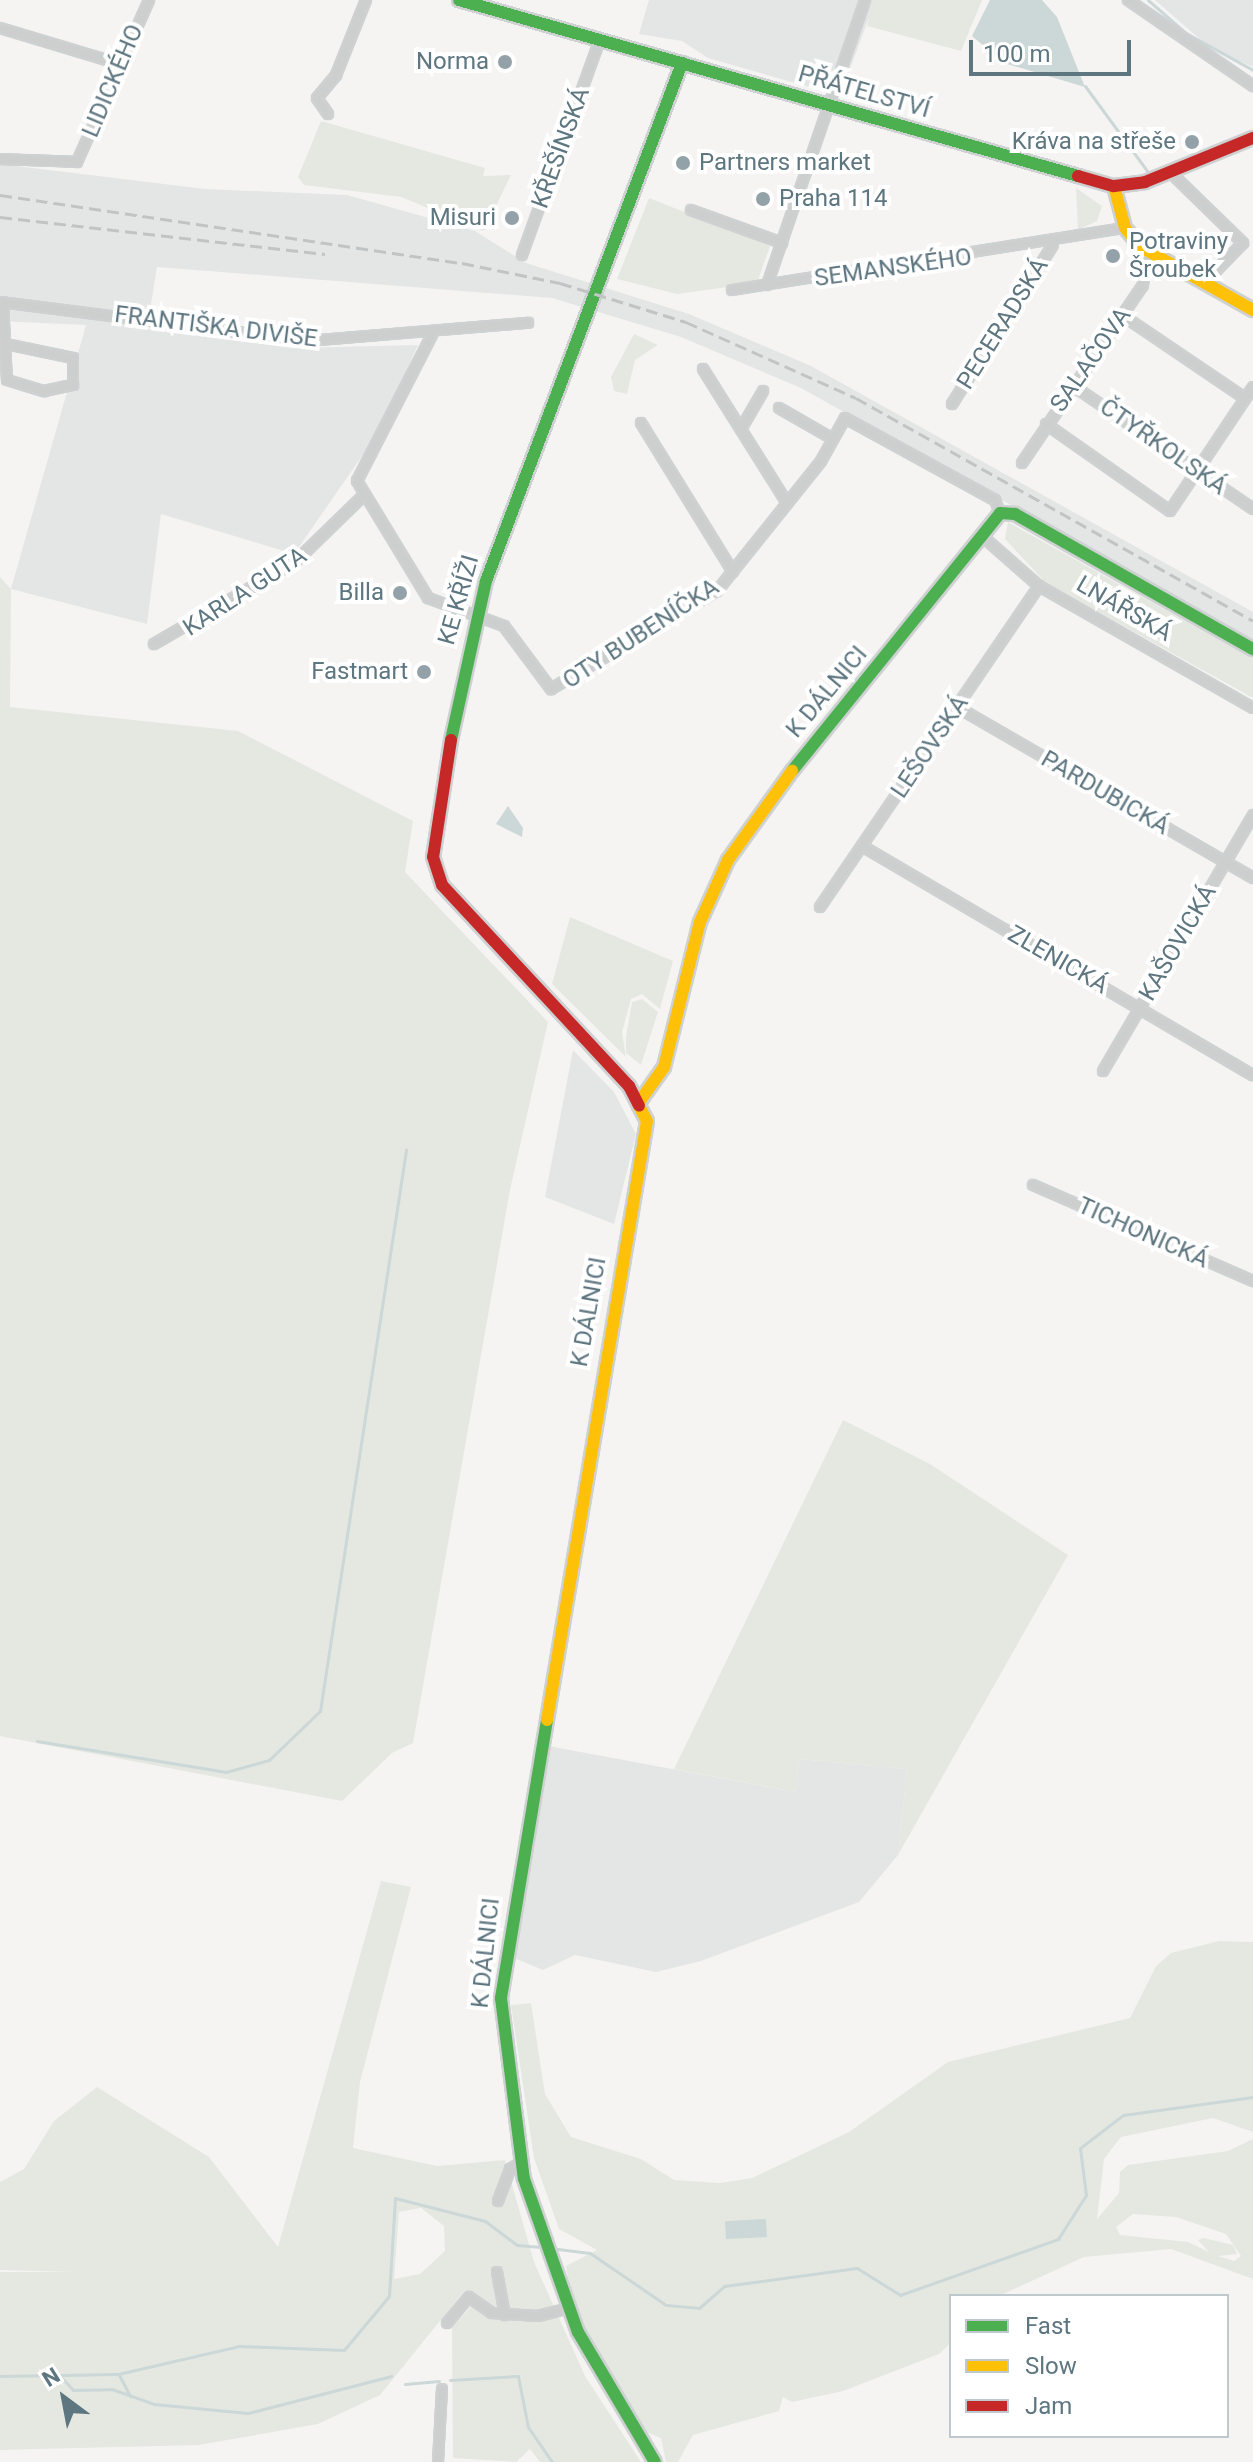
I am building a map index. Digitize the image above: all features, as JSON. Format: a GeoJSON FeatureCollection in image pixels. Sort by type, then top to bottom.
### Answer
{"type":"FeatureCollection","features":[{"type":"Feature","properties":{"kind":"street","name":"LIDICKÉHO"},"geometry":{"type":"LineString","coordinates":[[0,159],[77,162],[149,0]]}},
{"type":"Feature","properties":{"kind":"street"},"geometry":{"type":"LineString","coordinates":[[328,114],[317,98],[336,75],[366,0]]}},
{"type":"Feature","properties":{"kind":"street"},"geometry":{"type":"LineString","coordinates":[[767,285],[865,0]]}},
{"type":"Feature","properties":{"kind":"street"},"geometry":{"type":"LineString","coordinates":[[1128,0],[1253,86]]}},
{"type":"Feature","properties":{"kind":"street","name":"PŘÁTELSTVÍ"},"geometry":{"type":"LineString","coordinates":[[466,1],[1114,186],[1170,172],[1253,138]]}},
{"type":"Feature","properties":{"kind":"street"},"geometry":{"type":"LineString","coordinates":[[0,28],[120,64]]}},
{"type":"Feature","properties":{"kind":"street","name":"KŘEŠÍNSKÁ"},"geometry":{"type":"LineString","coordinates":[[522,255],[600,40]]}},
{"type":"Feature","properties":{"kind":"street","name":"KE KŘÍŽI"},"geometry":{"type":"LineString","coordinates":[[640,1101],[435,873],[449,741],[476,616],[682,63]]}},
{"type":"Feature","properties":{"kind":"street"},"geometry":{"type":"LineString","coordinates":[[1170,172],[1243,243],[1206,281]]}},
{"type":"Feature","properties":{"kind":"street"},"geometry":{"type":"LineString","coordinates":[[1114,186],[1125,228],[1148,253],[1206,281],[1253,310]]}},
{"type":"Feature","properties":{"kind":"street"},"geometry":{"type":"LineString","coordinates":[[691,210],[782,243]]}},
{"type":"Feature","properties":{"kind":"street","name":"SEMANSKÉHO"},"geometry":{"type":"LineString","coordinates":[[732,290],[1053,245],[1125,228]]}},
{"type":"Feature","properties":{"kind":"street","name":"PECERADSKÁ"},"geometry":{"type":"LineString","coordinates":[[952,404],[1053,245]]}},
{"type":"Feature","properties":{"kind":"street","name":"SALAČOVA"},"geometry":{"type":"LineString","coordinates":[[1022,463],[1148,277],[1148,253]]}},
{"type":"Feature","properties":{"kind":"street"},"geometry":{"type":"LineString","coordinates":[[1,302],[7,380],[19,387],[62,391],[73,385],[79,367],[73,358],[6,344]]}},
{"type":"Feature","properties":{"kind":"street","name":"FRANTIŠKA DIVIŠE"},"geometry":{"type":"LineString","coordinates":[[1,302],[281,339],[432,335],[528,323]]}},
{"type":"Feature","properties":{"kind":"street"},"geometry":{"type":"LineString","coordinates":[[1122,315],[1243,397]]}},
{"type":"Feature","properties":{"kind":"street"},"geometry":{"type":"LineString","coordinates":[[432,335],[359,475],[364,495],[428,598],[476,616]]}},
{"type":"Feature","properties":{"kind":"street"},"geometry":{"type":"LineString","coordinates":[[703,369],[787,503]]}},
{"type":"Feature","properties":{"kind":"street","name":"ČTYŘKOLSKÁ"},"geometry":{"type":"LineString","coordinates":[[1072,385],[1253,509]]}},
{"type":"Feature","properties":{"kind":"street"},"geometry":{"type":"LineString","coordinates":[[1046,424],[1170,511],[1243,397],[1253,387]]}},
{"type":"Feature","properties":{"kind":"street"},"geometry":{"type":"LineString","coordinates":[[741,429],[763,391]]}},
{"type":"Feature","properties":{"kind":"street"},"geometry":{"type":"LineString","coordinates":[[779,408],[833,439],[845,418],[995,500],[1000,513]]}},
{"type":"Feature","properties":{"kind":"street","name":"OTY BUBENÍČKA"},"geometry":{"type":"LineString","coordinates":[[641,423],[733,572]]}},
{"type":"Feature","properties":{"kind":"street","name":"OTY BUBENÍČKA"},"geometry":{"type":"LineString","coordinates":[[476,616],[504,626],[543,686],[564,687],[717,591],[821,461],[833,439]]}},
{"type":"Feature","properties":{"kind":"street","name":"KARLA GUTA"},"geometry":{"type":"LineString","coordinates":[[154,644],[295,562],[364,495]]}},
{"type":"Feature","properties":{"kind":"street","name":"K DÁLNICI"},"geometry":{"type":"LineString","coordinates":[[655,2462],[566,2309],[535,2224],[502,2040],[501,1981],[610,1319],[647,1145],[640,1101],[668,1056],[700,922],[728,860],[808,748],[1000,513]]}},
{"type":"Feature","properties":{"kind":"street","name":"LNÁŘSKÁ"},"geometry":{"type":"LineString","coordinates":[[1000,513],[1015,514],[1253,649]]}},
{"type":"Feature","properties":{"kind":"street","name":"LNÁŘSKÁ"},"geometry":{"type":"LineString","coordinates":[[982,536],[1039,586],[1253,708]]}},
{"type":"Feature","properties":{"kind":"street","name":"LEŠOVSKÁ"},"geometry":{"type":"LineString","coordinates":[[820,907],[1039,586]]}},
{"type":"Feature","properties":{"kind":"street","name":"PARDUBICKÁ"},"geometry":{"type":"LineString","coordinates":[[957,707],[1253,878]]}},
{"type":"Feature","properties":{"kind":"street","name":"KAŠOVICKÁ"},"geometry":{"type":"LineString","coordinates":[[1103,1071],[1253,815]]}},
{"type":"Feature","properties":{"kind":"street","name":"ZLENICKÁ"},"geometry":{"type":"LineString","coordinates":[[862,846],[1253,1075]]}},
{"type":"Feature","properties":{"kind":"street","name":"TICHONICKÁ"},"geometry":{"type":"LineString","coordinates":[[1033,1185],[1253,1281]]}},
{"type":"Feature","properties":{"kind":"street"},"geometry":{"type":"LineString","coordinates":[[498,2201],[510,2169],[522,2162]]}},
{"type":"Feature","properties":{"kind":"street"},"geometry":{"type":"LineString","coordinates":[[497,2272],[505,2315]]}},
{"type":"Feature","properties":{"kind":"street"},"geometry":{"type":"LineString","coordinates":[[447,2323],[469,2297],[505,2315],[566,2309]]}},
{"type":"Feature","properties":{"kind":"street"},"geometry":{"type":"LineString","coordinates":[[438,2462],[442,2389]]}},
{"type":"Feature","properties":{"kind":"shaded area"},"geometry":{"type":"Polygon","coordinates":[[[649,0],[873,0],[874,4],[840,96],[708,58],[682,41],[639,34],[649,0]]]}},
{"type":"Feature","properties":{"kind":"shaded area"},"geometry":{"type":"Polygon","coordinates":[[[873,0],[982,0],[961,51],[867,26],[873,0]]]}},
{"type":"Feature","properties":{"kind":"shaded area"},"geometry":{"type":"Polygon","coordinates":[[[990,0],[1042,0],[1057,17],[1085,87],[1004,63],[972,36],[990,0]]]}},
{"type":"Feature","properties":{"kind":"shaded area"},"geometry":{"type":"Polygon","coordinates":[[[1155,0],[1253,0],[1253,67],[1210,48],[1155,0]]]}},
{"type":"Feature","properties":{"kind":"shaded area"},"geometry":{"type":"Polygon","coordinates":[[[321,121],[485,168],[483,176],[511,175],[484,231],[401,197],[304,185],[298,177],[321,121]]]}},
{"type":"Feature","properties":{"kind":"shaded area"},"geometry":{"type":"Polygon","coordinates":[[[0,164],[205,189],[347,195],[475,231],[526,263],[689,314],[811,366],[1253,612],[1253,640],[801,388],[681,337],[552,298],[157,267],[147,329],[293,348],[418,345],[378,433],[294,554],[161,514],[147,624],[11,589],[86,325],[0,321],[0,164]]]}},
{"type":"Feature","properties":{"kind":"shaded area"},"geometry":{"type":"Polygon","coordinates":[[[1076,188],[1102,206],[1097,221],[1078,230],[1076,188]]]}},
{"type":"Feature","properties":{"kind":"shaded area"},"geometry":{"type":"Polygon","coordinates":[[[649,198],[770,246],[757,283],[677,294],[617,279],[649,198]]]}},
{"type":"Feature","properties":{"kind":"shaded area"},"geometry":{"type":"Polygon","coordinates":[[[634,334],[658,345],[635,360],[627,394],[614,391],[611,377],[634,334]]]}},
{"type":"Feature","properties":{"kind":"shaded area"},"geometry":{"type":"Polygon","coordinates":[[[1008,522],[1253,659],[1253,698],[1046,583],[1005,539],[1008,522]]]}},
{"type":"Feature","properties":{"kind":"shaded area"},"geometry":{"type":"Polygon","coordinates":[[[0,577],[11,589],[10,707],[238,731],[413,821],[405,872],[548,1022],[510,1190],[413,1743],[392,1753],[342,1801],[0,1736],[0,577]]]}},
{"type":"Feature","properties":{"kind":"shaded area"},"geometry":{"type":"Polygon","coordinates":[[[508,806],[523,828],[522,837],[496,824],[508,806]]]}},
{"type":"Feature","properties":{"kind":"shaded area"},"geometry":{"type":"Polygon","coordinates":[[[570,917],[673,961],[660,1009],[642,994],[631,999],[622,1032],[626,1057],[552,984],[570,917]]]}},
{"type":"Feature","properties":{"kind":"shaded area"},"geometry":{"type":"Polygon","coordinates":[[[642,999],[658,1012],[641,1065],[626,1053],[626,1037],[632,1002],[642,999]]]}},
{"type":"Feature","properties":{"kind":"shaded area"},"geometry":{"type":"Polygon","coordinates":[[[573,1050],[614,1092],[636,1134],[614,1224],[545,1197],[573,1050]]]}},
{"type":"Feature","properties":{"kind":"shaded area"},"geometry":{"type":"Polygon","coordinates":[[[843,1420],[930,1464],[1068,1555],[898,1855],[907,1769],[799,1759],[796,1792],[674,1769],[843,1420]]]}},
{"type":"Feature","properties":{"kind":"shaded area"},"geometry":{"type":"Polygon","coordinates":[[[543,1745],[796,1792],[799,1759],[907,1769],[898,1855],[859,1902],[701,1961],[656,1972],[575,1955],[543,1970],[514,1958],[543,1745]]]}},
{"type":"Feature","properties":{"kind":"shaded area"},"geometry":{"type":"Polygon","coordinates":[[[381,1881],[411,1887],[360,2082],[353,2148],[437,2166],[505,2160],[534,2262],[585,2376],[641,2462],[540,2462],[530,2449],[516,2462],[453,2458],[452,2327],[471,2307],[465,2290],[380,2395],[318,2424],[199,2445],[0,2450],[0,2272],[75,2272],[0,2270],[0,2182],[24,2169],[54,2121],[97,2087],[209,2157],[278,2247],[381,1881]],[[421,2208],[399,2212],[394,2279],[420,2274],[445,2251],[444,2226],[421,2208]]]}},
{"type":"Feature","properties":{"kind":"shaded area"},"geometry":{"type":"Polygon","coordinates":[[[1219,1941],[1253,1942],[1253,2132],[1213,2118],[1121,2137],[1104,2159],[1097,2219],[1119,2193],[1120,2172],[1128,2165],[1228,2151],[1253,2139],[1253,2279],[1171,2249],[1084,2257],[1003,2294],[949,2294],[949,2345],[939,2354],[843,2391],[792,2402],[783,2397],[779,2411],[693,2435],[678,2462],[666,2462],[661,2438],[643,2431],[573,2308],[566,2266],[597,2250],[559,2229],[534,2158],[511,2005],[531,2003],[545,2094],[571,2137],[641,2159],[674,2180],[720,2183],[752,2178],[849,2132],[948,2062],[1130,2018],[1156,1966],[1171,1953],[1219,1941]],[[1133,2214],[1116,2227],[1120,2235],[1188,2242],[1209,2252],[1198,2240],[1204,2238],[1233,2245],[1237,2254],[1218,2256],[1234,2261],[1241,2256],[1226,2234],[1176,2217],[1133,2214]]]}},
{"type":"Feature","properties":{"kind":"shaded area"},"geometry":{"type":"Polygon","coordinates":[[[766,2219],[767,2237],[726,2239],[725,2221],[766,2219]]]}},
{"type":"Feature","properties":{"kind":"waterway"},"geometry":{"type":"LineString","coordinates":[[1148,0],[1186,33],[1253,70]]}},
{"type":"Feature","properties":{"kind":"waterway"},"geometry":{"type":"LineString","coordinates":[[1085,86],[1148,172]]}},
{"type":"Feature","properties":{"kind":"waterway"},"geometry":{"type":"LineString","coordinates":[[37,1741],[226,1772],[269,1760],[320,1711],[406,1150]]}},
{"type":"Feature","properties":{"kind":"waterway"},"geometry":{"type":"LineString","coordinates":[[550,2248],[590,2253],[666,2305],[699,2308],[724,2286],[857,2268],[900,2295],[1058,2239],[1086,2195],[1080,2148],[1123,2115],[1253,2097]]}},
{"type":"Feature","properties":{"kind":"waterway"},"geometry":{"type":"LineString","coordinates":[[0,2376],[118,2374],[239,2346],[344,2350],[389,2296],[395,2198],[485,2221],[517,2245],[538,2247]]}},
{"type":"Feature","properties":{"kind":"waterway"},"geometry":{"type":"LineString","coordinates":[[119,2375],[130,2396]]}},
{"type":"Feature","properties":{"kind":"waterway"},"geometry":{"type":"LineString","coordinates":[[62,2378],[73,2390],[112,2389],[154,2404],[248,2413],[391,2376]]}},
{"type":"Feature","properties":{"kind":"waterway"},"geometry":{"type":"LineString","coordinates":[[450,2380],[518,2376],[528,2427],[552,2462]]}},
{"type":"Feature","properties":{"kind":"waterway"},"geometry":{"type":"LineString","coordinates":[[405,2384],[439,2381]]}},
{"type":"Feature","properties":{"kind":"railway"},"geometry":{"type":"LineString","coordinates":[[0,195],[462,263],[560,283],[686,322],[856,398],[1253,621]]}},
{"type":"Feature","properties":{"kind":"railway"},"geometry":{"type":"LineString","coordinates":[[0,217],[325,254]]}},
{"type":"Feature","properties":{"kind":"traffic: fast"},"geometry":{"type":"LineString","coordinates":[[459,0],[1078,176]]}},
{"type":"Feature","properties":{"kind":"traffic: fast"},"geometry":{"type":"LineString","coordinates":[[451,740],[486,581],[682,63]]}},
{"type":"Feature","properties":{"kind":"traffic: fast"},"geometry":{"type":"LineString","coordinates":[[792,771],[1000,513],[1015,514],[1253,649]]}},
{"type":"Feature","properties":{"kind":"traffic: fast"},"geometry":{"type":"LineString","coordinates":[[547,1720],[501,1998],[524,2179],[578,2332],[655,2462]]}},
{"type":"Feature","properties":{"kind":"traffic: slow"},"geometry":{"type":"LineString","coordinates":[[1114,186],[1125,228],[1141,247],[1253,310]]}},
{"type":"Feature","properties":{"kind":"traffic: slow"},"geometry":{"type":"LineString","coordinates":[[640,1101],[664,1067],[700,922],[728,860],[792,771]]}},
{"type":"Feature","properties":{"kind":"traffic: slow"},"geometry":{"type":"LineString","coordinates":[[547,1720],[647,1121],[639,1106]]}},
{"type":"Feature","properties":{"kind":"traffic: jam"},"geometry":{"type":"LineString","coordinates":[[1078,176],[1114,186],[1145,182],[1253,138]]}},
{"type":"Feature","properties":{"kind":"traffic: jam"},"geometry":{"type":"LineString","coordinates":[[451,740],[433,857],[442,885],[629,1086],[639,1106]]}},
{"type":"Feature","properties":{"kind":"place","name":"Norma"},"geometry":{"type":"Point","coordinates":[505,62]}},
{"type":"Feature","properties":{"kind":"place","name":"Kráva na střeše"},"geometry":{"type":"Point","coordinates":[1192,142]}},
{"type":"Feature","properties":{"kind":"place","name":"Partners market"},"geometry":{"type":"Point","coordinates":[683,163]}},
{"type":"Feature","properties":{"kind":"place","name":"Praha 114"},"geometry":{"type":"Point","coordinates":[763,199]}},
{"type":"Feature","properties":{"kind":"place","name":"Misuri"},"geometry":{"type":"Point","coordinates":[512,218]}},
{"type":"Feature","properties":{"kind":"place","name":"Potraviny Šroubek"},"geometry":{"type":"Point","coordinates":[1113,256]}},
{"type":"Feature","properties":{"kind":"place","name":"Billa"},"geometry":{"type":"Point","coordinates":[400,593]}},
{"type":"Feature","properties":{"kind":"place","name":"Fastmart"},"geometry":{"type":"Point","coordinates":[424,672]}}]}
